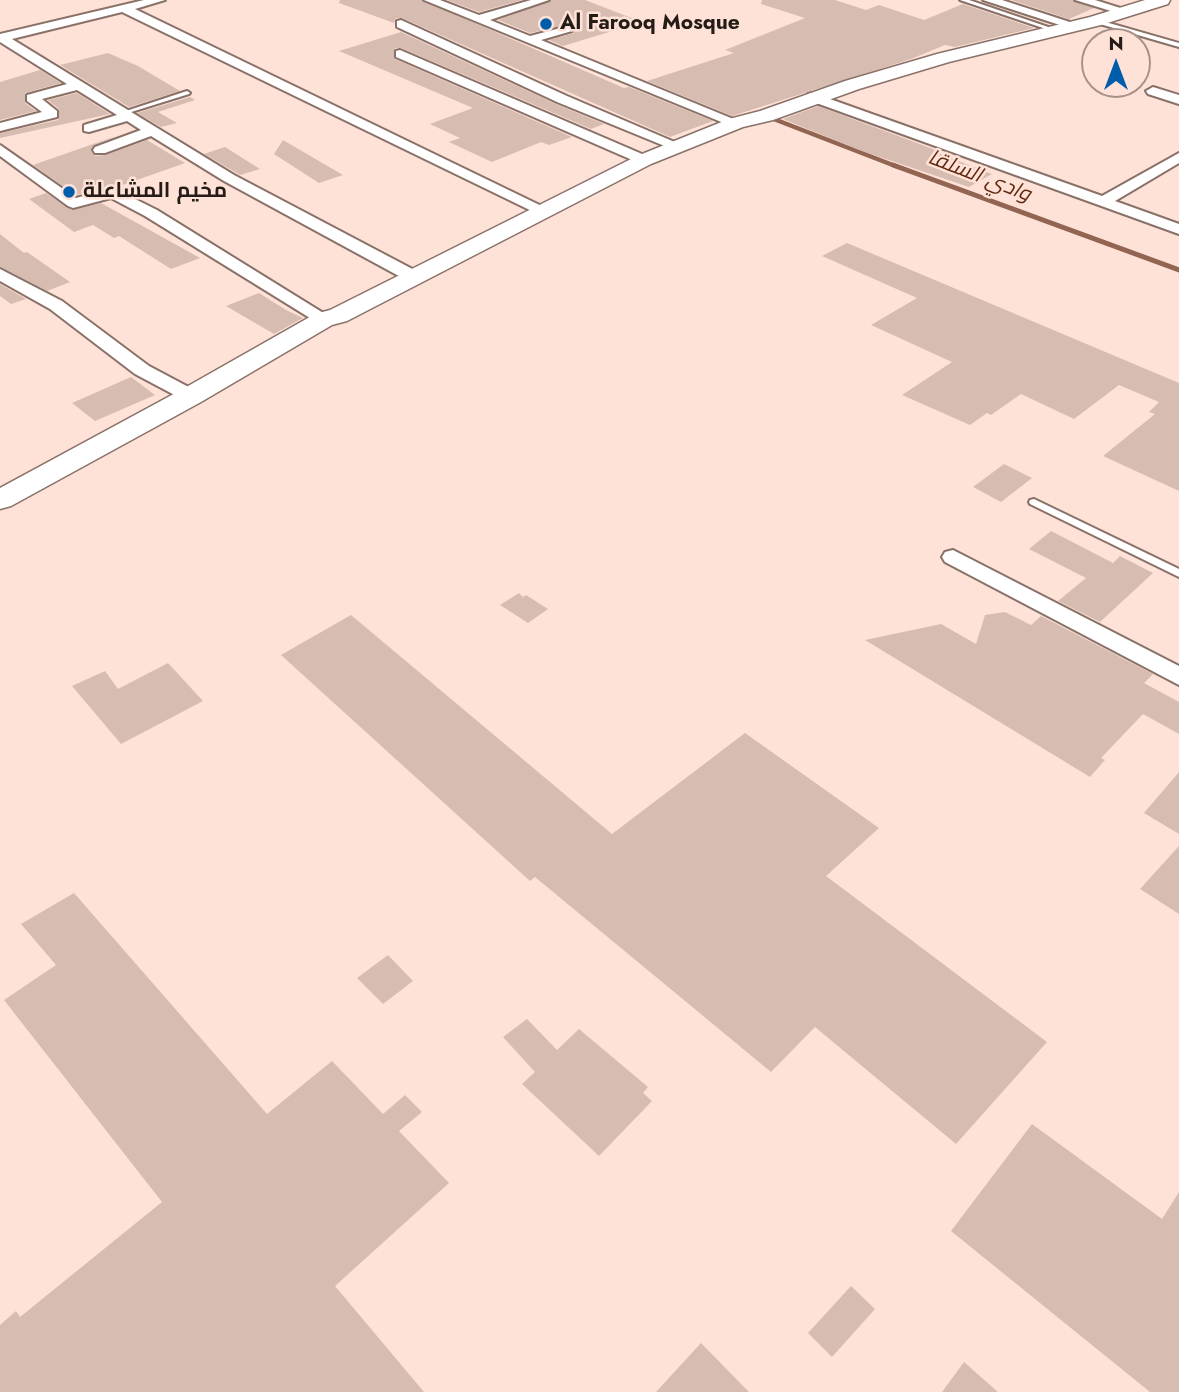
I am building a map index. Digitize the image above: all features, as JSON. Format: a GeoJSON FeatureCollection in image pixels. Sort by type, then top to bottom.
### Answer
{"type":"FeatureCollection","features":[{"type":"Feature","properties":{"kind":"street"},"geometry":{"type":"LineString","coordinates":[[1,38],[159,0]]}},
{"type":"Feature","properties":{"kind":"street"},"geometry":{"type":"LineString","coordinates":[[431,0],[736,123]]}},
{"type":"Feature","properties":{"kind":"street"},"geometry":{"type":"LineString","coordinates":[[480,19],[543,0]]}},
{"type":"Feature","properties":{"kind":"street"},"geometry":{"type":"LineString","coordinates":[[989,0],[1074,26]]}},
{"type":"Feature","properties":{"kind":"street"},"geometry":{"type":"LineString","coordinates":[[1081,0],[1124,11]]}},
{"type":"Feature","properties":{"kind":"street"},"geometry":{"type":"LineString","coordinates":[[5,492],[191,396],[324,319],[338,316],[644,160],[736,123],[766,116],[849,83],[1074,26],[1162,0]]}},
{"type":"Feature","properties":{"kind":"street"},"geometry":{"type":"LineString","coordinates":[[125,9],[545,212]]}},
{"type":"Feature","properties":{"kind":"street"},"geometry":{"type":"LineString","coordinates":[[401,24],[562,99],[677,146]]}},
{"type":"Feature","properties":{"kind":"street"},"geometry":{"type":"LineString","coordinates":[[533,39],[568,28]]}},
{"type":"Feature","properties":{"kind":"street"},"geometry":{"type":"LineString","coordinates":[[1,38],[229,178],[414,277]]}},
{"type":"Feature","properties":{"kind":"street"},"geometry":{"type":"LineString","coordinates":[[400,54],[644,160]]}},
{"type":"Feature","properties":{"kind":"street"},"geometry":{"type":"LineString","coordinates":[[0,127],[52,114],[33,98],[79,85]]}},
{"type":"Feature","properties":{"kind":"street"},"geometry":{"type":"LineString","coordinates":[[1153,91],[1179,100]]}},
{"type":"Feature","properties":{"kind":"street"},"geometry":{"type":"LineString","coordinates":[[813,97],[1179,229]]}},
{"type":"Feature","properties":{"kind":"street"},"geometry":{"type":"LineString","coordinates":[[89,128],[127,114]]}},
{"type":"Feature","properties":{"kind":"street"},"geometry":{"type":"LineString","coordinates":[[100,150],[152,131]]}},
{"type":"Feature","properties":{"kind":"street"},"geometry":{"type":"LineString","coordinates":[[0,149],[74,202],[113,193],[324,319]]}},
{"type":"Feature","properties":{"kind":"street"},"geometry":{"type":"LineString","coordinates":[[1102,202],[1179,157]]}},
{"type":"Feature","properties":{"kind":"street"},"geometry":{"type":"LineString","coordinates":[[0,274],[55,305],[142,370],[191,396]]}},
{"type":"Feature","properties":{"kind":"street"},"geometry":{"type":"LineString","coordinates":[[953,557],[1179,676]]}},
{"type":"Feature","properties":{"kind":"lane"},"geometry":{"type":"LineString","coordinates":[[963,0],[1074,26],[1179,45]]}},
{"type":"Feature","properties":{"kind":"lane"},"geometry":{"type":"LineString","coordinates":[[127,114],[187,93]]}},
{"type":"Feature","properties":{"kind":"lane"},"geometry":{"type":"LineString","coordinates":[[1034,502],[1179,573]]}},
{"type":"Feature","properties":{"kind":"building"},"geometry":{"type":"Polygon","coordinates":[[[340,0],[422,0],[624,88],[629,87],[713,121],[670,137],[402,18],[396,18],[394,23],[339,3],[340,0]]]}},
{"type":"Feature","properties":{"kind":"building"},"geometry":{"type":"Polygon","coordinates":[[[447,0],[522,0],[479,12],[447,0]]]}},
{"type":"Feature","properties":{"kind":"building"},"geometry":{"type":"Polygon","coordinates":[[[552,0],[585,0],[642,22],[563,46],[549,40],[574,33],[574,23],[530,33],[498,20],[552,0]]]}},
{"type":"Feature","properties":{"kind":"building"},"geometry":{"type":"Polygon","coordinates":[[[762,0],[835,0],[866,10],[879,5],[924,20],[963,4],[1034,28],[955,47],[945,45],[911,59],[732,116],[647,81],[734,53],[725,50],[805,18],[761,4],[762,0]]]}},
{"type":"Feature","properties":{"kind":"building"},"geometry":{"type":"Polygon","coordinates":[[[1011,0],[1072,0],[1094,8],[1069,19],[1011,0]]]}},
{"type":"Feature","properties":{"kind":"building"},"geometry":{"type":"Polygon","coordinates":[[[401,32],[604,124],[591,129],[401,48],[395,48],[395,59],[572,137],[549,145],[541,142],[492,162],[449,142],[460,138],[430,124],[473,108],[339,51],[401,32]]]}},
{"type":"Feature","properties":{"kind":"building"},"geometry":{"type":"Polygon","coordinates":[[[108,53],[138,66],[180,91],[129,107],[60,65],[108,53]]]}},
{"type":"Feature","properties":{"kind":"building"},"geometry":{"type":"Polygon","coordinates":[[[40,70],[61,83],[25,93],[25,103],[36,111],[0,120],[0,82],[40,70]]]}},
{"type":"Feature","properties":{"kind":"building"},"geometry":{"type":"Polygon","coordinates":[[[77,93],[110,114],[0,138],[0,133],[58,120],[59,109],[48,100],[77,93]]]}},
{"type":"Feature","properties":{"kind":"building"},"geometry":{"type":"Polygon","coordinates":[[[190,97],[195,100],[158,112],[177,123],[161,127],[137,113],[190,97]]]}},
{"type":"Feature","properties":{"kind":"building"},"geometry":{"type":"Polygon","coordinates":[[[818,106],[992,174],[969,187],[859,150],[783,119],[818,106]]]}},
{"type":"Feature","properties":{"kind":"building"},"geometry":{"type":"Polygon","coordinates":[[[119,135],[94,145],[91,151],[95,156],[106,155],[147,140],[185,163],[117,187],[112,185],[76,195],[33,165],[119,135]]]}},
{"type":"Feature","properties":{"kind":"building"},"geometry":{"type":"Polygon","coordinates":[[[283,140],[343,175],[319,183],[274,154],[283,140]]]}},
{"type":"Feature","properties":{"kind":"building"},"geometry":{"type":"Polygon","coordinates":[[[225,147],[260,169],[240,175],[204,154],[225,147]]]}},
{"type":"Feature","properties":{"kind":"building"},"geometry":{"type":"Polygon","coordinates":[[[46,193],[72,210],[101,203],[200,258],[171,269],[119,236],[114,238],[93,225],[74,232],[29,199],[46,193]]]}},
{"type":"Feature","properties":{"kind":"building"},"geometry":{"type":"Polygon","coordinates":[[[0,234],[70,282],[47,291],[0,267],[0,234]]]}},
{"type":"Feature","properties":{"kind":"building"},"geometry":{"type":"Polygon","coordinates":[[[847,243],[1179,383],[1179,491],[1103,456],[1155,414],[1149,412],[1159,402],[1119,385],[1074,419],[1021,394],[991,415],[987,413],[970,425],[902,395],[952,362],[871,325],[917,298],[822,256],[847,243]]]}},
{"type":"Feature","properties":{"kind":"building"},"geometry":{"type":"Polygon","coordinates":[[[0,284],[26,299],[11,304],[0,296],[0,284]]]}},
{"type":"Feature","properties":{"kind":"building"},"geometry":{"type":"Polygon","coordinates":[[[259,293],[303,318],[274,334],[226,306],[259,293]]]}},
{"type":"Feature","properties":{"kind":"building"},"geometry":{"type":"Polygon","coordinates":[[[131,377],[155,395],[95,421],[72,403],[131,377]]]}},
{"type":"Feature","properties":{"kind":"building"},"geometry":{"type":"Polygon","coordinates":[[[1004,464],[1032,478],[1001,502],[973,487],[1004,464]]]}},
{"type":"Feature","properties":{"kind":"building"},"geometry":{"type":"Polygon","coordinates":[[[1051,531],[1113,563],[1120,556],[1153,573],[1100,622],[1058,601],[1086,578],[1029,549],[1051,531]]]}},
{"type":"Feature","properties":{"kind":"building"},"geometry":{"type":"Polygon","coordinates":[[[519,593],[548,609],[528,623],[500,605],[519,593]]]}},
{"type":"Feature","properties":{"kind":"building"},"geometry":{"type":"Polygon","coordinates":[[[1005,612],[1031,625],[1041,616],[1153,674],[1144,683],[1179,702],[1179,734],[1143,714],[1101,758],[1105,760],[1090,777],[865,640],[941,624],[976,644],[985,615],[1005,612]]]}},
{"type":"Feature","properties":{"kind":"building"},"geometry":{"type":"Polygon","coordinates":[[[351,615],[612,834],[745,733],[879,828],[826,876],[1047,1042],[956,1144],[815,1027],[771,1072],[535,877],[530,881],[281,655],[351,615]]]}},
{"type":"Feature","properties":{"kind":"building"},"geometry":{"type":"Polygon","coordinates":[[[168,663],[203,701],[121,744],[72,686],[105,671],[118,689],[168,663]]]}},
{"type":"Feature","properties":{"kind":"building"},"geometry":{"type":"Polygon","coordinates":[[[1179,772],[1179,834],[1144,813],[1179,772]]]}},
{"type":"Feature","properties":{"kind":"building"},"geometry":{"type":"Polygon","coordinates":[[[1179,846],[1179,914],[1140,889],[1179,846]]]}},
{"type":"Feature","properties":{"kind":"building"},"geometry":{"type":"Polygon","coordinates":[[[74,893],[267,1114],[332,1061],[383,1114],[405,1095],[422,1112],[399,1131],[449,1183],[335,1286],[424,1392],[0,1392],[0,1325],[16,1311],[20,1317],[162,1202],[4,1000],[56,965],[21,924],[74,893]]]}},
{"type":"Feature","properties":{"kind":"building"},"geometry":{"type":"Polygon","coordinates":[[[388,955],[413,981],[383,1004],[357,978],[388,955]]]}},
{"type":"Feature","properties":{"kind":"building"},"geometry":{"type":"Polygon","coordinates":[[[527,1019],[557,1050],[579,1029],[648,1087],[643,1093],[652,1101],[599,1156],[522,1084],[535,1072],[503,1037],[527,1019]]]}},
{"type":"Feature","properties":{"kind":"building"},"geometry":{"type":"Polygon","coordinates":[[[1032,1124],[1162,1219],[1179,1192],[1179,1392],[1150,1392],[951,1231],[1032,1124]]]}},
{"type":"Feature","properties":{"kind":"building"},"geometry":{"type":"Polygon","coordinates":[[[851,1286],[875,1309],[832,1357],[808,1333],[851,1286]]]}},
{"type":"Feature","properties":{"kind":"building"},"geometry":{"type":"Polygon","coordinates":[[[701,1343],[749,1392],[656,1392],[701,1343]]]}},
{"type":"Feature","properties":{"kind":"building"},"geometry":{"type":"Polygon","coordinates":[[[964,1362],[998,1392],[942,1392],[964,1362]]]}},
{"type":"Feature","properties":{"kind":"waterway","name":"وادي السلقا"},"geometry":{"type":"LineString","coordinates":[[766,116],[898,167]]}},
{"type":"Feature","properties":{"kind":"waterway","name":"وادي السلقا"},"geometry":{"type":"LineString","coordinates":[[893,165],[1179,270]]}},
{"type":"Feature","properties":{"kind":"place","name":"Al Farooq Mosque"},"geometry":{"type":"Point","coordinates":[546,24]}},
{"type":"Feature","properties":{"kind":"place","name":"مخيم المشاعلة"},"geometry":{"type":"Point","coordinates":[69,192]}}]}
